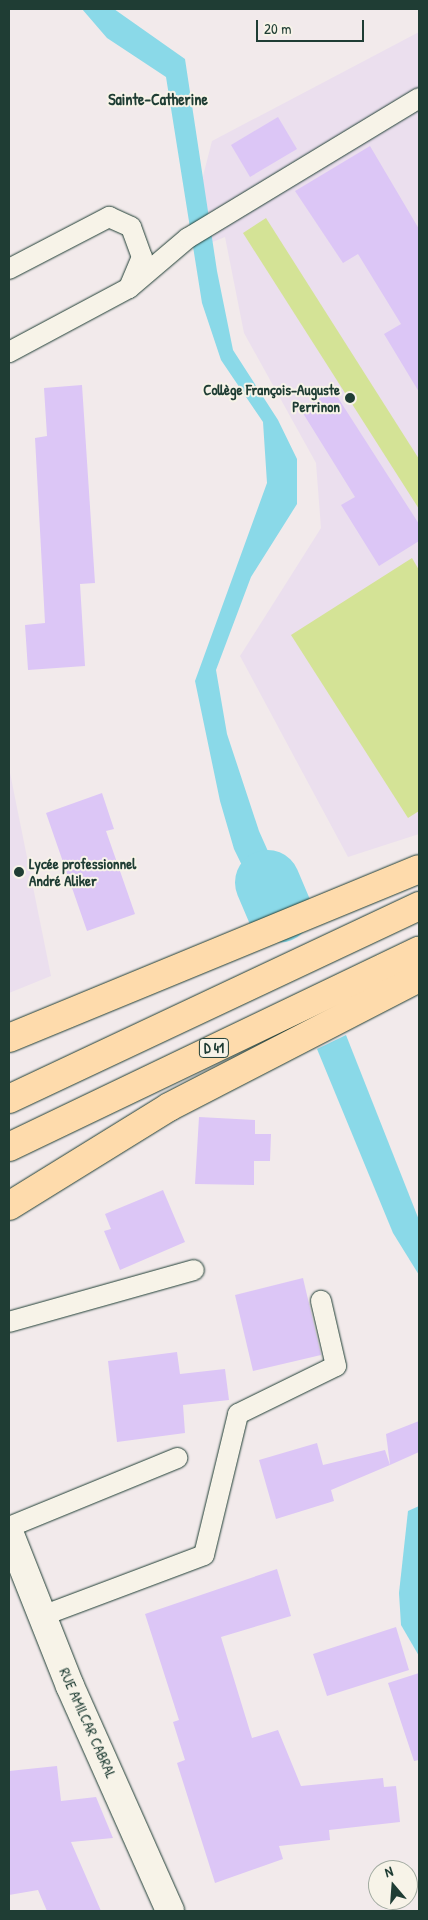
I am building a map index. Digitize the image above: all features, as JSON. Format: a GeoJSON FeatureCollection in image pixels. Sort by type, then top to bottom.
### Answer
{"type":"FeatureCollection","features":[{"type":"Feature","properties":{"kind":"highway"},"geometry":{"type":"LineString","coordinates":[[9,1038],[419,869]]}},
{"type":"Feature","properties":{"kind":"highway"},"geometry":{"type":"LineString","coordinates":[[9,1099],[419,906]]}},
{"type":"Feature","properties":{"kind":"highway","name":"D 41"},"geometry":{"type":"LineString","coordinates":[[9,1147],[419,950]]}},
{"type":"Feature","properties":{"kind":"highway"},"geometry":{"type":"LineString","coordinates":[[10,1206],[169,1107],[419,978]]}},
{"type":"Feature","properties":{"kind":"street","name":"RUE AMILCAR CABRAL"},"geometry":{"type":"LineString","coordinates":[[9,1532],[42,1616],[170,1911]]}},
{"type":"Feature","properties":{"kind":"lane"},"geometry":{"type":"LineString","coordinates":[[9,352],[128,288],[188,238],[419,98]]}},
{"type":"Feature","properties":{"kind":"lane"},"geometry":{"type":"LineString","coordinates":[[9,269],[109,217],[131,227],[142,257],[128,288]]}},
{"type":"Feature","properties":{"kind":"lane"},"geometry":{"type":"LineString","coordinates":[[9,1322],[194,1270]]}},
{"type":"Feature","properties":{"kind":"lane"},"geometry":{"type":"LineString","coordinates":[[42,1616],[204,1555],[238,1414],[336,1366],[321,1301]]}},
{"type":"Feature","properties":{"kind":"lane"},"geometry":{"type":"LineString","coordinates":[[9,1527],[177,1458]]}},
{"type":"Feature","properties":{"kind":"shaded area","name":"Collège François-Auguste Perrinon"},"geometry":{"type":"Polygon","coordinates":[[[419,32],[419,834],[348,857],[240,656],[321,528],[316,463],[244,333],[225,237],[205,245],[192,219],[212,141],[419,32]]]}},
{"type":"Feature","properties":{"kind":"shaded area","name":"Lycée professionnel André Aliker"},"geometry":{"type":"Polygon","coordinates":[[[9,768],[51,976],[9,993],[9,768]]]}},
{"type":"Feature","properties":{"kind":"green space"},"geometry":{"type":"Polygon","coordinates":[[[266,218],[419,459],[419,509],[243,233],[266,218]]]}},
{"type":"Feature","properties":{"kind":"green space"},"geometry":{"type":"Polygon","coordinates":[[[412,558],[419,570],[419,811],[408,818],[291,635],[412,558]]]}},
{"type":"Feature","properties":{"kind":"water"},"geometry":{"type":"Polygon","coordinates":[[[82,9],[114,9],[185,59],[217,271],[233,350],[278,420],[297,459],[297,504],[251,577],[216,670],[227,734],[259,831],[279,876],[254,890],[234,849],[220,801],[195,681],[267,483],[263,422],[221,360],[202,303],[166,77],[107,38],[82,9]]]}},
{"type":"Feature","properties":{"kind":"water"},"geometry":{"type":"Polygon","coordinates":[[[346,1035],[419,1220],[419,1275],[393,1233],[317,1049],[346,1035]]]}},
{"type":"Feature","properties":{"kind":"water"},"geometry":{"type":"Polygon","coordinates":[[[419,1506],[419,1656],[401,1625],[399,1593],[408,1511],[419,1506]]]}},
{"type":"Feature","properties":{"kind":"building"},"geometry":{"type":"Polygon","coordinates":[[[278,117],[297,149],[250,177],[231,145],[278,117]]]}},
{"type":"Feature","properties":{"kind":"building"},"geometry":{"type":"Polygon","coordinates":[[[370,146],[419,229],[419,392],[384,334],[401,324],[358,254],[343,263],[295,191],[370,146]]]}},
{"type":"Feature","properties":{"kind":"building"},"geometry":{"type":"Polygon","coordinates":[[[82,385],[95,583],[80,584],[85,666],[28,670],[25,625],[45,623],[35,438],[47,436],[44,388],[82,385]]]}},
{"type":"Feature","properties":{"kind":"building"},"geometry":{"type":"Polygon","coordinates":[[[333,390],[419,524],[419,541],[379,566],[341,505],[355,497],[301,410],[333,390]]]}},
{"type":"Feature","properties":{"kind":"building"},"geometry":{"type":"Polygon","coordinates":[[[102,793],[114,829],[106,831],[135,914],[87,931],[46,813],[102,793]]]}},
{"type":"Feature","properties":{"kind":"building"},"geometry":{"type":"Polygon","coordinates":[[[199,1117],[255,1120],[255,1134],[271,1134],[270,1161],[254,1161],[254,1185],[195,1184],[199,1117]]]}},
{"type":"Feature","properties":{"kind":"building"},"geometry":{"type":"Polygon","coordinates":[[[163,1190],[185,1242],[120,1270],[104,1231],[111,1229],[105,1214],[163,1190]]]}},
{"type":"Feature","properties":{"kind":"building"},"geometry":{"type":"Polygon","coordinates":[[[303,1278],[321,1355],[253,1371],[235,1295],[303,1278]]]}},
{"type":"Feature","properties":{"kind":"building"},"geometry":{"type":"Polygon","coordinates":[[[177,1352],[180,1374],[225,1369],[229,1400],[183,1405],[185,1433],[117,1442],[108,1361],[177,1352]]]}},
{"type":"Feature","properties":{"kind":"building"},"geometry":{"type":"Polygon","coordinates":[[[419,1421],[419,1452],[390,1465],[386,1434],[419,1421]]]}},
{"type":"Feature","properties":{"kind":"building"},"geometry":{"type":"Polygon","coordinates":[[[317,1443],[323,1465],[385,1450],[390,1465],[331,1490],[334,1501],[276,1519],[259,1460],[317,1443]]]}},
{"type":"Feature","properties":{"kind":"building"},"geometry":{"type":"Polygon","coordinates":[[[277,1569],[291,1616],[221,1637],[252,1738],[278,1730],[301,1786],[383,1778],[384,1787],[396,1786],[400,1822],[329,1830],[330,1840],[279,1846],[283,1859],[215,1883],[177,1763],[185,1760],[173,1722],[179,1720],[145,1614],[277,1569]]]}},
{"type":"Feature","properties":{"kind":"building"},"geometry":{"type":"Polygon","coordinates":[[[396,1627],[409,1670],[327,1696],[313,1654],[396,1627]]]}},
{"type":"Feature","properties":{"kind":"building"},"geometry":{"type":"Polygon","coordinates":[[[419,1673],[419,1760],[414,1761],[388,1683],[419,1673]]]}},
{"type":"Feature","properties":{"kind":"building"},"geometry":{"type":"Polygon","coordinates":[[[57,1766],[61,1801],[96,1797],[113,1838],[71,1842],[101,1911],[47,1911],[38,1890],[9,1895],[9,1771],[57,1766]]]}},
{"type":"Feature","properties":{"kind":"waterway"},"geometry":{"type":"LineString","coordinates":[[267,882],[279,910]]}},
{"type":"Feature","properties":{"kind":"place","name":"Collège François-Auguste Perrinon"},"geometry":{"type":"Point","coordinates":[350,398]}},
{"type":"Feature","properties":{"kind":"place","name":"Lycée professionnel André Aliker"},"geometry":{"type":"Point","coordinates":[19,872]}},
{"type":"Feature","properties":{"kind":"district","name":"Sainte-Catherine"},"geometry":{"type":"Point","coordinates":[158,99]}}]}
